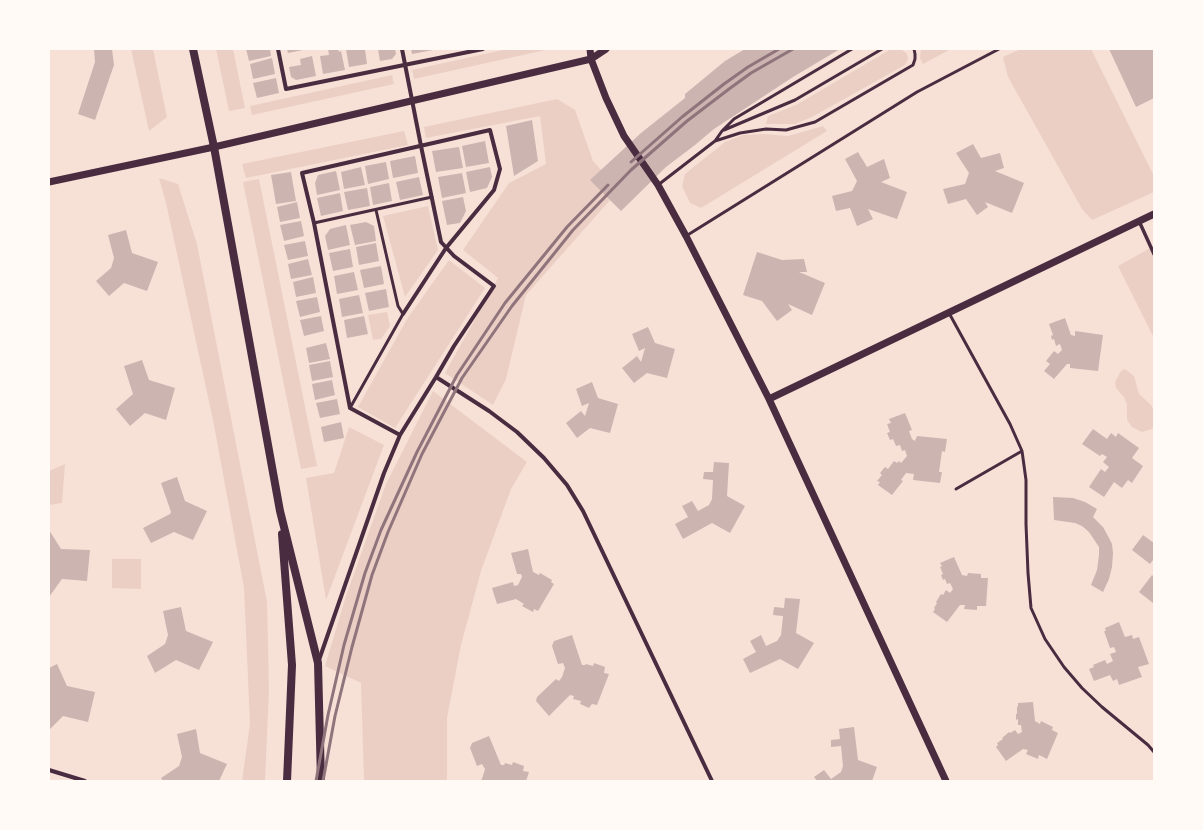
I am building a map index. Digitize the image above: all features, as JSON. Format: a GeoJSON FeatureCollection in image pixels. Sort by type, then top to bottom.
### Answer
{"type":"FeatureCollection","features":[{"type":"Feature","properties":{"kind":"main road"},"geometry":{"type":"LineString","coordinates":[[193,49],[214,147],[280,511],[318,663],[321,781]]}},
{"type":"Feature","properties":{"kind":"main road"},"geometry":{"type":"LineString","coordinates":[[280,511],[292,665],[287,781]]}},
{"type":"Feature","properties":{"kind":"street"},"geometry":{"type":"LineString","coordinates":[[278,49],[286,89],[483,49]]}},
{"type":"Feature","properties":{"kind":"street"},"geometry":{"type":"LineString","coordinates":[[318,663],[384,473],[400,435],[454,346],[494,286],[454,256],[441,242],[402,49]]}},
{"type":"Feature","properties":{"kind":"street"},"geometry":{"type":"LineString","coordinates":[[590,49],[591,59],[606,98],[624,136],[658,185],[686,236],[769,400],[946,781]]}},
{"type":"Feature","properties":{"kind":"street"},"geometry":{"type":"LineString","coordinates":[[49,182],[214,147],[591,59],[606,49]]}},
{"type":"Feature","properties":{"kind":"street"},"geometry":{"type":"LineString","coordinates":[[400,435],[350,408],[314,223],[302,173],[490,130],[500,169],[494,190],[446,248],[403,314]]}},
{"type":"Feature","properties":{"kind":"street"},"geometry":{"type":"LineString","coordinates":[[769,400],[1154,214]]}},
{"type":"Feature","properties":{"kind":"street"},"geometry":{"type":"LineString","coordinates":[[1139,221],[1154,254]]}},
{"type":"Feature","properties":{"kind":"street"},"geometry":{"type":"LineString","coordinates":[[436,377],[489,411],[517,432],[544,458],[566,485],[583,511],[712,781]]}},
{"type":"Feature","properties":{"kind":"street"},"geometry":{"type":"LineString","coordinates":[[49,770],[85,781]]}},
{"type":"Feature","properties":{"kind":"lane"},"geometry":{"type":"LineString","coordinates":[[658,185],[715,141],[734,118],[852,49]]}},
{"type":"Feature","properties":{"kind":"lane"},"geometry":{"type":"LineString","coordinates":[[722,131],[795,100],[882,49]]}},
{"type":"Feature","properties":{"kind":"lane"},"geometry":{"type":"LineString","coordinates":[[715,141],[740,133],[766,129],[786,130],[815,122],[913,65],[916,54],[914,49]]}},
{"type":"Feature","properties":{"kind":"lane"},"geometry":{"type":"LineString","coordinates":[[686,236],[917,92],[999,49]]}},
{"type":"Feature","properties":{"kind":"lane"},"geometry":{"type":"LineString","coordinates":[[314,223],[432,198]]}},
{"type":"Feature","properties":{"kind":"lane"},"geometry":{"type":"LineString","coordinates":[[350,408],[403,314],[398,306],[376,210]]}},
{"type":"Feature","properties":{"kind":"lane"},"geometry":{"type":"LineString","coordinates":[[948,313],[1010,424],[1022,451],[1026,480],[1026,524],[1031,608],[1045,639],[1064,667],[1082,688],[1102,707],[1148,745],[1154,752]]}},
{"type":"Feature","properties":{"kind":"lane"},"geometry":{"type":"LineString","coordinates":[[956,489],[1022,451]]}},
{"type":"Feature","properties":{"kind":"shaded area"},"geometry":{"type":"Polygon","coordinates":[[[131,49],[153,49],[167,117],[149,131],[131,49]]]}},
{"type":"Feature","properties":{"kind":"shaded area"},"geometry":{"type":"Polygon","coordinates":[[[216,49],[233,49],[245,108],[229,111],[216,49]]]}},
{"type":"Feature","properties":{"kind":"shaded area"},"geometry":{"type":"Polygon","coordinates":[[[507,49],[550,49],[414,79],[412,70],[507,49]]]}},
{"type":"Feature","properties":{"kind":"shaded area"},"geometry":{"type":"Polygon","coordinates":[[[891,49],[901,49],[907,54],[908,59],[905,65],[812,117],[795,124],[766,124],[768,116],[796,105],[891,49]]]}},
{"type":"Feature","properties":{"kind":"shaded area"},"geometry":{"type":"Polygon","coordinates":[[[921,49],[951,49],[923,64],[920,58],[921,49]]]}},
{"type":"Feature","properties":{"kind":"shaded area"},"geometry":{"type":"Polygon","coordinates":[[[1021,49],[1091,49],[1154,176],[1154,192],[1092,220],[1082,209],[1008,77],[1003,57],[1021,49]]]}},
{"type":"Feature","properties":{"kind":"shaded area"},"geometry":{"type":"Polygon","coordinates":[[[392,75],[394,84],[252,115],[250,106],[392,75]]]}},
{"type":"Feature","properties":{"kind":"shaded area"},"geometry":{"type":"Polygon","coordinates":[[[557,99],[575,110],[593,161],[619,190],[526,295],[506,379],[493,405],[445,373],[498,278],[463,250],[509,183],[546,164],[540,116],[426,138],[424,127],[557,99]]]}},
{"type":"Feature","properties":{"kind":"shaded area"},"geometry":{"type":"Polygon","coordinates":[[[823,126],[827,131],[701,208],[690,203],[682,186],[685,174],[725,142],[743,135],[764,134],[788,136],[823,126]]]}},
{"type":"Feature","properties":{"kind":"shaded area"},"geometry":{"type":"Polygon","coordinates":[[[404,131],[408,145],[246,178],[242,164],[404,131]]]}},
{"type":"Feature","properties":{"kind":"shaded area"},"geometry":{"type":"Polygon","coordinates":[[[159,178],[178,184],[197,244],[267,602],[269,690],[265,781],[242,781],[250,724],[244,588],[213,420],[166,203],[159,178]]]}},
{"type":"Feature","properties":{"kind":"shaded area"},"geometry":{"type":"Polygon","coordinates":[[[259,179],[317,466],[301,469],[243,182],[259,179]]]}},
{"type":"Feature","properties":{"kind":"shaded area"},"geometry":{"type":"Polygon","coordinates":[[[428,206],[438,250],[405,297],[383,216],[428,206]]]}},
{"type":"Feature","properties":{"kind":"shaded area"},"geometry":{"type":"Polygon","coordinates":[[[1154,246],[1154,338],[1118,266],[1154,246]]]}},
{"type":"Feature","properties":{"kind":"shaded area"},"geometry":{"type":"Polygon","coordinates":[[[449,260],[485,288],[395,428],[358,407],[407,319],[449,260]]]}},
{"type":"Feature","properties":{"kind":"shaded area"},"geometry":{"type":"Polygon","coordinates":[[[387,312],[390,326],[381,339],[373,340],[368,315],[387,312]]]}},
{"type":"Feature","properties":{"kind":"shaded area"},"geometry":{"type":"Polygon","coordinates":[[[1125,369],[1134,376],[1139,394],[1151,405],[1154,410],[1154,426],[1152,429],[1142,432],[1132,427],[1127,420],[1127,405],[1124,397],[1116,388],[1115,382],[1121,371],[1125,369]]]}},
{"type":"Feature","properties":{"kind":"shaded area"},"geometry":{"type":"Polygon","coordinates":[[[433,391],[527,462],[511,489],[481,571],[461,645],[447,718],[447,781],[364,781],[361,683],[325,666],[346,596],[386,484],[433,391]]]}},
{"type":"Feature","properties":{"kind":"shaded area"},"geometry":{"type":"Polygon","coordinates":[[[349,427],[384,445],[326,600],[306,478],[334,473],[349,427]]]}},
{"type":"Feature","properties":{"kind":"shaded area"},"geometry":{"type":"Polygon","coordinates":[[[65,464],[62,503],[49,505],[49,471],[65,464]]]}},
{"type":"Feature","properties":{"kind":"shaded area"},"geometry":{"type":"Polygon","coordinates":[[[112,559],[141,559],[141,589],[112,588],[112,559]]]}},
{"type":"Feature","properties":{"kind":"building"},"geometry":{"type":"Polygon","coordinates":[[[94,49],[112,49],[114,65],[95,120],[78,114],[95,62],[94,49]]]}},
{"type":"Feature","properties":{"kind":"building"},"geometry":{"type":"Polygon","coordinates":[[[246,49],[270,49],[271,56],[249,61],[246,49]]]}},
{"type":"Feature","properties":{"kind":"building"},"geometry":{"type":"Polygon","coordinates":[[[287,49],[303,49],[303,50],[288,53],[287,49]]]}},
{"type":"Feature","properties":{"kind":"building"},"geometry":{"type":"Polygon","coordinates":[[[328,49],[338,49],[339,52],[341,51],[345,70],[323,74],[320,56],[329,55],[328,49]]]}},
{"type":"Feature","properties":{"kind":"building"},"geometry":{"type":"Polygon","coordinates":[[[346,49],[365,49],[367,64],[349,67],[346,49]]]}},
{"type":"Feature","properties":{"kind":"building"},"geometry":{"type":"Polygon","coordinates":[[[378,49],[395,49],[396,54],[392,59],[380,61],[378,49]]]}},
{"type":"Feature","properties":{"kind":"building"},"geometry":{"type":"Polygon","coordinates":[[[411,49],[433,49],[433,50],[412,54],[411,49]]]}},
{"type":"Feature","properties":{"kind":"building"},"geometry":{"type":"Polygon","coordinates":[[[745,49],[840,49],[793,77],[714,129],[666,167],[621,211],[590,180],[641,133],[685,98],[685,94],[725,61],[745,49]]]}},
{"type":"Feature","properties":{"kind":"building"},"geometry":{"type":"Polygon","coordinates":[[[1109,49],[1154,49],[1154,98],[1136,107],[1109,49]]]}},
{"type":"Feature","properties":{"kind":"building"},"geometry":{"type":"Polygon","coordinates":[[[312,56],[316,76],[296,80],[291,77],[289,67],[301,65],[300,59],[312,56]]]}},
{"type":"Feature","properties":{"kind":"building"},"geometry":{"type":"Polygon","coordinates":[[[272,58],[275,74],[253,79],[250,64],[272,58]]]}},
{"type":"Feature","properties":{"kind":"building"},"geometry":{"type":"Polygon","coordinates":[[[276,78],[279,93],[257,98],[253,83],[276,78]]]}},
{"type":"Feature","properties":{"kind":"building"},"geometry":{"type":"Polygon","coordinates":[[[532,120],[538,161],[514,176],[506,126],[532,120]]]}},
{"type":"Feature","properties":{"kind":"building"},"geometry":{"type":"Polygon","coordinates":[[[485,141],[489,163],[466,167],[462,146],[485,141]]]}},
{"type":"Feature","properties":{"kind":"building"},"geometry":{"type":"Polygon","coordinates":[[[973,144],[981,158],[1000,153],[1004,168],[995,171],[1024,183],[1012,213],[985,202],[988,207],[977,215],[966,199],[948,204],[943,189],[965,184],[969,173],[956,153],[973,144]]]}},
{"type":"Feature","properties":{"kind":"building"},"geometry":{"type":"Polygon","coordinates":[[[459,147],[463,168],[436,172],[432,151],[459,147]]]}},
{"type":"Feature","properties":{"kind":"building"},"geometry":{"type":"Polygon","coordinates":[[[858,152],[867,167],[884,159],[890,178],[881,182],[907,192],[897,219],[868,209],[873,219],[857,226],[850,208],[836,211],[832,196],[852,191],[857,181],[845,159],[858,152]]]}},
{"type":"Feature","properties":{"kind":"building"},"geometry":{"type":"Polygon","coordinates":[[[415,156],[418,173],[393,178],[390,161],[415,156]]]}},
{"type":"Feature","properties":{"kind":"building"},"geometry":{"type":"Polygon","coordinates":[[[386,162],[389,179],[368,184],[365,166],[386,162]]]}},
{"type":"Feature","properties":{"kind":"building"},"geometry":{"type":"Polygon","coordinates":[[[361,167],[365,185],[344,189],[341,172],[361,167]]]}},
{"type":"Feature","properties":{"kind":"building"},"geometry":{"type":"Polygon","coordinates":[[[490,167],[492,177],[487,188],[470,192],[466,172],[490,167]]]}},
{"type":"Feature","properties":{"kind":"building"},"geometry":{"type":"Polygon","coordinates":[[[336,171],[340,190],[317,195],[315,183],[318,175],[336,171]]]}},
{"type":"Feature","properties":{"kind":"building"},"geometry":{"type":"Polygon","coordinates":[[[291,172],[296,201],[276,204],[271,175],[291,172]]]}},
{"type":"Feature","properties":{"kind":"building"},"geometry":{"type":"Polygon","coordinates":[[[462,173],[466,193],[442,198],[438,177],[462,173]]]}},
{"type":"Feature","properties":{"kind":"building"},"geometry":{"type":"Polygon","coordinates":[[[419,177],[423,195],[400,200],[396,182],[419,177]]]}},
{"type":"Feature","properties":{"kind":"building"},"geometry":{"type":"Polygon","coordinates":[[[389,183],[392,201],[373,205],[370,187],[389,183]]]}},
{"type":"Feature","properties":{"kind":"building"},"geometry":{"type":"Polygon","coordinates":[[[367,188],[370,206],[348,210],[344,192],[367,188]]]}},
{"type":"Feature","properties":{"kind":"building"},"geometry":{"type":"Polygon","coordinates":[[[340,193],[343,211],[321,216],[317,198],[340,193]]]}},
{"type":"Feature","properties":{"kind":"building"},"geometry":{"type":"Polygon","coordinates":[[[463,197],[466,211],[460,223],[447,225],[442,201],[463,197]]]}},
{"type":"Feature","properties":{"kind":"building"},"geometry":{"type":"Polygon","coordinates":[[[297,202],[300,218],[280,222],[277,207],[297,202]]]}},
{"type":"Feature","properties":{"kind":"building"},"geometry":{"type":"Polygon","coordinates":[[[301,221],[304,236],[284,241],[280,225],[301,221]]]}},
{"type":"Feature","properties":{"kind":"building"},"geometry":{"type":"Polygon","coordinates":[[[366,222],[374,226],[376,241],[355,245],[350,225],[366,222]]]}},
{"type":"Feature","properties":{"kind":"building"},"geometry":{"type":"Polygon","coordinates":[[[346,225],[350,245],[328,250],[325,236],[330,229],[346,225]]]}},
{"type":"Feature","properties":{"kind":"building"},"geometry":{"type":"Polygon","coordinates":[[[126,230],[132,253],[158,262],[147,291],[124,283],[109,296],[96,281],[111,268],[114,258],[108,235],[126,230]]]}},
{"type":"Feature","properties":{"kind":"building"},"geometry":{"type":"Polygon","coordinates":[[[305,241],[308,256],[288,260],[284,245],[305,241]]]}},
{"type":"Feature","properties":{"kind":"building"},"geometry":{"type":"Polygon","coordinates":[[[376,243],[379,261],[359,265],[356,247],[376,243]]]}},
{"type":"Feature","properties":{"kind":"building"},"geometry":{"type":"Polygon","coordinates":[[[350,249],[353,267],[333,271],[329,253],[350,249]]]}},
{"type":"Feature","properties":{"kind":"building"},"geometry":{"type":"Polygon","coordinates":[[[757,252],[782,260],[804,259],[807,272],[799,272],[825,283],[812,315],[788,304],[792,310],[777,321],[762,301],[743,295],[757,252]]]}},
{"type":"Feature","properties":{"kind":"building"},"geometry":{"type":"Polygon","coordinates":[[[308,259],[312,275],[291,279],[288,264],[308,259]]]}},
{"type":"Feature","properties":{"kind":"building"},"geometry":{"type":"Polygon","coordinates":[[[381,266],[384,284],[364,288],[360,270],[381,266]]]}},
{"type":"Feature","properties":{"kind":"building"},"geometry":{"type":"Polygon","coordinates":[[[354,272],[358,290],[337,294],[334,276],[354,272]]]}},
{"type":"Feature","properties":{"kind":"building"},"geometry":{"type":"Polygon","coordinates":[[[313,277],[316,293],[296,297],[293,282],[313,277]]]}},
{"type":"Feature","properties":{"kind":"building"},"geometry":{"type":"Polygon","coordinates":[[[386,289],[389,307],[369,311],[365,293],[386,289]]]}},
{"type":"Feature","properties":{"kind":"building"},"geometry":{"type":"Polygon","coordinates":[[[359,295],[363,313],[342,317],[339,299],[359,295]]]}},
{"type":"Feature","properties":{"kind":"building"},"geometry":{"type":"Polygon","coordinates":[[[317,297],[320,312],[300,317],[296,301],[317,297]]]}},
{"type":"Feature","properties":{"kind":"building"},"geometry":{"type":"Polygon","coordinates":[[[321,316],[324,331],[304,336],[300,320],[321,316]]]}},
{"type":"Feature","properties":{"kind":"building"},"geometry":{"type":"Polygon","coordinates":[[[364,316],[368,334],[347,338],[344,320],[364,316]]]}},
{"type":"Feature","properties":{"kind":"building"},"geometry":{"type":"Polygon","coordinates":[[[1065,318],[1071,335],[1075,336],[1075,331],[1103,335],[1098,371],[1070,368],[1070,364],[1067,364],[1054,379],[1044,371],[1050,364],[1046,361],[1054,351],[1058,354],[1062,350],[1060,344],[1056,346],[1054,339],[1052,340],[1051,336],[1053,335],[1049,324],[1065,318]]]}},
{"type":"Feature","properties":{"kind":"building"},"geometry":{"type":"Polygon","coordinates":[[[648,327],[655,343],[675,349],[667,378],[647,373],[634,383],[622,368],[637,356],[641,362],[645,348],[639,351],[632,334],[648,327]]]}},
{"type":"Feature","properties":{"kind":"building"},"geometry":{"type":"Polygon","coordinates":[[[326,343],[330,359],[309,363],[306,348],[326,343]]]}},
{"type":"Feature","properties":{"kind":"building"},"geometry":{"type":"Polygon","coordinates":[[[142,360],[149,380],[175,388],[166,420],[145,413],[130,426],[116,409],[133,394],[124,366],[142,360]]]}},
{"type":"Feature","properties":{"kind":"building"},"geometry":{"type":"Polygon","coordinates":[[[330,361],[333,377],[312,381],[309,365],[330,361]]]}},
{"type":"Feature","properties":{"kind":"building"},"geometry":{"type":"Polygon","coordinates":[[[332,380],[335,395],[315,400],[312,384],[332,380]]]}},
{"type":"Feature","properties":{"kind":"building"},"geometry":{"type":"Polygon","coordinates":[[[592,382],[598,398],[618,404],[610,433],[590,428],[577,438],[566,423],[581,411],[585,416],[589,403],[582,406],[576,389],[592,382]]]}},
{"type":"Feature","properties":{"kind":"building"},"geometry":{"type":"Polygon","coordinates":[[[337,399],[340,414],[320,418],[316,403],[337,399]]]}},
{"type":"Feature","properties":{"kind":"building"},"geometry":{"type":"Polygon","coordinates":[[[905,413],[912,430],[909,431],[912,439],[915,441],[917,436],[947,439],[945,452],[942,451],[939,472],[942,472],[940,483],[913,480],[914,474],[906,473],[901,480],[903,481],[892,495],[878,485],[880,482],[877,481],[882,475],[880,473],[885,467],[888,469],[894,461],[897,463],[899,461],[901,463],[907,456],[905,450],[902,451],[900,445],[896,446],[893,439],[890,440],[887,433],[890,432],[887,424],[891,423],[889,419],[905,413]]]}},
{"type":"Feature","properties":{"kind":"building"},"geometry":{"type":"Polygon","coordinates":[[[341,422],[344,438],[324,442],[321,427],[341,422]]]}},
{"type":"Feature","properties":{"kind":"building"},"geometry":{"type":"Polygon","coordinates":[[[1093,429],[1107,439],[1111,433],[1116,437],[1118,433],[1139,448],[1132,458],[1143,466],[1132,483],[1128,480],[1122,488],[1114,482],[1104,497],[1089,487],[1101,469],[1105,472],[1109,467],[1103,462],[1107,457],[1102,454],[1100,456],[1082,444],[1093,429]]]}},
{"type":"Feature","properties":{"kind":"building"},"geometry":{"type":"Polygon","coordinates":[[[714,462],[729,463],[727,496],[745,506],[730,533],[712,523],[683,539],[675,524],[688,517],[682,506],[692,501],[698,511],[709,505],[712,499],[713,480],[703,479],[704,472],[713,472],[714,462]]]}},
{"type":"Feature","properties":{"kind":"building"},"geometry":{"type":"Polygon","coordinates":[[[177,477],[185,501],[207,511],[193,540],[174,532],[151,543],[143,528],[170,514],[171,512],[161,483],[177,477]]]}},
{"type":"Feature","properties":{"kind":"building"},"geometry":{"type":"Polygon","coordinates":[[[1053,497],[1073,498],[1085,502],[1097,509],[1093,517],[1103,527],[1108,536],[1112,544],[1113,553],[1109,579],[1103,592],[1091,585],[1097,570],[1099,547],[1089,532],[1082,526],[1075,523],[1054,520],[1053,497]]]}},
{"type":"Feature","properties":{"kind":"building"},"geometry":{"type":"Polygon","coordinates":[[[49,530],[61,549],[90,550],[87,581],[62,579],[49,597],[49,530]]]}},
{"type":"Feature","properties":{"kind":"building"},"geometry":{"type":"Polygon","coordinates":[[[1143,535],[1154,543],[1154,561],[1153,560],[1150,564],[1132,550],[1143,535]]]}},
{"type":"Feature","properties":{"kind":"building"},"geometry":{"type":"Polygon","coordinates":[[[528,549],[533,572],[539,575],[540,573],[552,580],[551,582],[554,584],[538,611],[534,609],[533,612],[522,606],[524,604],[516,599],[497,604],[492,588],[513,582],[514,586],[518,585],[522,577],[521,574],[517,574],[511,553],[528,549]]]}},
{"type":"Feature","properties":{"kind":"building"},"geometry":{"type":"Polygon","coordinates":[[[954,557],[962,575],[967,576],[968,573],[981,574],[981,578],[988,578],[986,606],[977,606],[977,610],[964,609],[965,605],[960,605],[947,622],[933,612],[937,603],[936,602],[941,594],[943,595],[946,590],[950,593],[953,589],[950,583],[947,584],[945,579],[943,580],[941,575],[943,574],[940,567],[942,566],[940,563],[954,557]]]}},
{"type":"Feature","properties":{"kind":"building"},"geometry":{"type":"Polygon","coordinates":[[[1152,575],[1154,577],[1153,603],[1139,592],[1152,575]]]}},
{"type":"Feature","properties":{"kind":"building"},"geometry":{"type":"Polygon","coordinates":[[[785,598],[800,599],[796,633],[814,643],[798,669],[780,659],[750,673],[743,659],[756,652],[750,641],[761,635],[766,646],[777,641],[781,635],[783,616],[773,615],[774,607],[784,608],[785,598]]]}},
{"type":"Feature","properties":{"kind":"building"},"geometry":{"type":"Polygon","coordinates":[[[181,607],[186,631],[213,642],[199,670],[176,660],[155,673],[147,656],[165,644],[168,635],[163,611],[181,607]]]}},
{"type":"Feature","properties":{"kind":"building"},"geometry":{"type":"Polygon","coordinates":[[[1119,622],[1125,637],[1132,635],[1133,639],[1139,637],[1149,664],[1138,667],[1142,677],[1119,685],[1117,679],[1113,681],[1110,675],[1094,681],[1089,669],[1094,667],[1093,665],[1105,660],[1107,664],[1113,661],[1110,654],[1116,652],[1114,647],[1110,648],[1104,631],[1106,631],[1105,628],[1119,622]]]}},
{"type":"Feature","properties":{"kind":"building"},"geometry":{"type":"Polygon","coordinates":[[[572,635],[582,665],[586,664],[593,666],[594,663],[605,667],[604,673],[609,674],[597,705],[592,704],[589,708],[580,704],[581,701],[573,699],[574,696],[570,695],[549,716],[536,701],[537,697],[556,679],[559,681],[565,668],[563,663],[558,664],[552,646],[554,641],[572,635]]]}},
{"type":"Feature","properties":{"kind":"building"},"geometry":{"type":"Polygon","coordinates":[[[57,664],[67,686],[95,692],[88,722],[63,716],[49,730],[49,668],[57,664]]]}},
{"type":"Feature","properties":{"kind":"building"},"geometry":{"type":"Polygon","coordinates":[[[1033,702],[1035,721],[1040,724],[1041,721],[1053,727],[1052,730],[1058,733],[1047,759],[1039,755],[1038,759],[1026,754],[1028,750],[1023,749],[1006,761],[996,747],[998,745],[997,743],[1009,732],[1010,733],[1015,730],[1018,734],[1022,732],[1021,725],[1018,725],[1018,719],[1016,720],[1018,703],[1033,702]]]}},
{"type":"Feature","properties":{"kind":"building"},"geometry":{"type":"Polygon","coordinates":[[[854,727],[858,760],[877,767],[872,781],[817,781],[814,777],[824,770],[831,779],[841,772],[843,766],[841,746],[831,747],[831,740],[840,739],[839,729],[854,727]]]}},
{"type":"Feature","properties":{"kind":"building"},"geometry":{"type":"Polygon","coordinates":[[[196,729],[200,753],[227,764],[219,781],[163,781],[161,778],[179,766],[182,757],[177,734],[196,729]]]}},
{"type":"Feature","properties":{"kind":"building"},"geometry":{"type":"Polygon","coordinates":[[[489,736],[501,765],[504,765],[505,763],[512,765],[513,762],[524,766],[523,771],[529,772],[526,781],[480,781],[485,769],[482,764],[477,766],[470,748],[472,743],[489,736]]]}},
{"type":"Feature","properties":{"kind":"railway"},"geometry":{"type":"LineString","coordinates":[[631,162],[682,117],[724,84],[748,67],[779,49]]}},
{"type":"Feature","properties":{"kind":"railway"},"geometry":{"type":"LineString","coordinates":[[323,781],[335,716],[372,575],[388,532],[422,454],[462,378],[512,306],[573,230],[631,170],[687,121],[729,89],[751,73],[793,49]]}},
{"type":"Feature","properties":{"kind":"railway"},"geometry":{"type":"LineString","coordinates":[[316,781],[328,715],[344,645],[365,573],[381,530],[417,452],[457,375],[505,303],[567,227],[608,185]]}}]}
